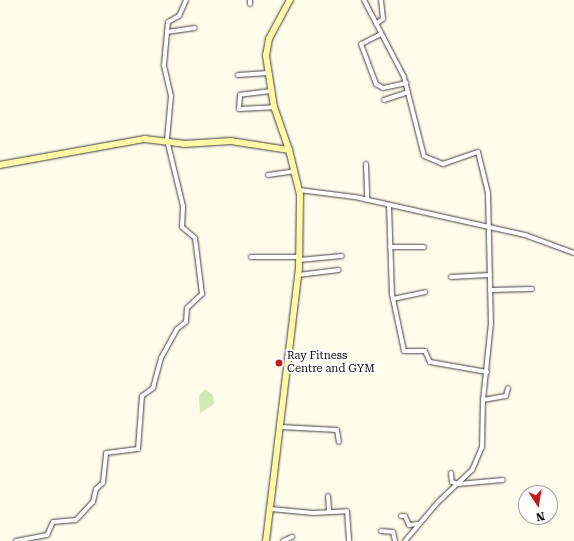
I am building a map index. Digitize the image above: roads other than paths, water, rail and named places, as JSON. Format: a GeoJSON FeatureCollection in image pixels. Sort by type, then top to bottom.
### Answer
{"type":"FeatureCollection","features":[{"type":"Feature","properties":{"kind":"street"},"geometry":{"type":"LineString","coordinates":[[16,541],[47,535],[53,522],[77,519],[103,483],[106,453],[138,449],[142,396],[153,388],[161,358],[177,329],[186,322],[188,308],[202,294],[195,238],[182,227],[183,206],[167,140],[171,96],[164,65],[168,21],[180,16],[186,0]]}},
{"type":"Feature","properties":{"kind":"street"},"geometry":{"type":"LineString","coordinates":[[266,541],[281,427],[299,259],[299,190],[287,142],[274,107],[268,73],[268,43],[290,0]]}},
{"type":"Feature","properties":{"kind":"street"},"geometry":{"type":"LineString","coordinates":[[364,0],[406,83],[424,156],[443,164],[479,154],[488,188],[490,290],[486,372],[483,400],[482,447],[472,470],[418,524],[405,541]]}},
{"type":"Feature","properties":{"kind":"street"},"geometry":{"type":"LineString","coordinates":[[376,24],[383,19],[381,0]]}},
{"type":"Feature","properties":{"kind":"street"},"geometry":{"type":"LineString","coordinates":[[167,32],[195,28]]}},
{"type":"Feature","properties":{"kind":"street"},"geometry":{"type":"LineString","coordinates":[[381,34],[361,44],[376,84],[383,88],[406,83]]}},
{"type":"Feature","properties":{"kind":"street"},"geometry":{"type":"LineString","coordinates":[[238,75],[268,73]]}},
{"type":"Feature","properties":{"kind":"street"},"geometry":{"type":"LineString","coordinates":[[271,91],[240,95],[239,109],[274,107]]}},
{"type":"Feature","properties":{"kind":"street"},"geometry":{"type":"LineString","coordinates":[[384,100],[408,92]]}},
{"type":"Feature","properties":{"kind":"street"},"geometry":{"type":"LineString","coordinates":[[0,164],[145,139],[167,140],[184,144],[231,141],[279,150],[289,150]]}},
{"type":"Feature","properties":{"kind":"street"},"geometry":{"type":"LineString","coordinates":[[279,150],[287,142]]}},
{"type":"Feature","properties":{"kind":"street"},"geometry":{"type":"LineString","coordinates":[[366,164],[367,200]]}},
{"type":"Feature","properties":{"kind":"street"},"geometry":{"type":"LineString","coordinates":[[268,175],[295,171]]}},
{"type":"Feature","properties":{"kind":"street"},"geometry":{"type":"LineString","coordinates":[[299,190],[367,200],[525,235],[574,253]]}},
{"type":"Feature","properties":{"kind":"street"},"geometry":{"type":"LineString","coordinates":[[389,205],[393,299],[404,351],[425,351],[430,362],[486,372]]}},
{"type":"Feature","properties":{"kind":"street"},"geometry":{"type":"LineString","coordinates":[[390,247],[424,247]]}},
{"type":"Feature","properties":{"kind":"street"},"geometry":{"type":"LineString","coordinates":[[251,257],[299,259],[342,256]]}},
{"type":"Feature","properties":{"kind":"street"},"geometry":{"type":"LineString","coordinates":[[298,275],[339,270]]}},
{"type":"Feature","properties":{"kind":"street"},"geometry":{"type":"LineString","coordinates":[[451,277],[490,275]]}},
{"type":"Feature","properties":{"kind":"street"},"geometry":{"type":"LineString","coordinates":[[490,290],[532,289]]}},
{"type":"Feature","properties":{"kind":"street"},"geometry":{"type":"LineString","coordinates":[[393,299],[425,292]]}},
{"type":"Feature","properties":{"kind":"street"},"geometry":{"type":"LineString","coordinates":[[483,400],[506,396],[508,388]]}},
{"type":"Feature","properties":{"kind":"street"},"geometry":{"type":"LineString","coordinates":[[281,427],[337,430],[339,442]]}},
{"type":"Feature","properties":{"kind":"street"},"geometry":{"type":"LineString","coordinates":[[451,473],[452,482],[458,484],[503,480]]}},
{"type":"Feature","properties":{"kind":"street"},"geometry":{"type":"LineString","coordinates":[[328,496],[329,512]]}},
{"type":"Feature","properties":{"kind":"street"},"geometry":{"type":"LineString","coordinates":[[270,509],[349,512],[350,541]]}},
{"type":"Feature","properties":{"kind":"street"},"geometry":{"type":"LineString","coordinates":[[401,516],[405,516],[409,525],[418,524]]}},
{"type":"Feature","properties":{"kind":"street"},"geometry":{"type":"LineString","coordinates":[[381,531],[393,532],[395,541]]}},
{"type":"Feature","properties":{"kind":"street"},"geometry":{"type":"LineString","coordinates":[[283,541],[292,537]]}},
{"type":"Feature","properties":{"kind":"place","name":"Ray Fitness Centre and GYM"},"geometry":{"type":"Point","coordinates":[279,363]}}]}
